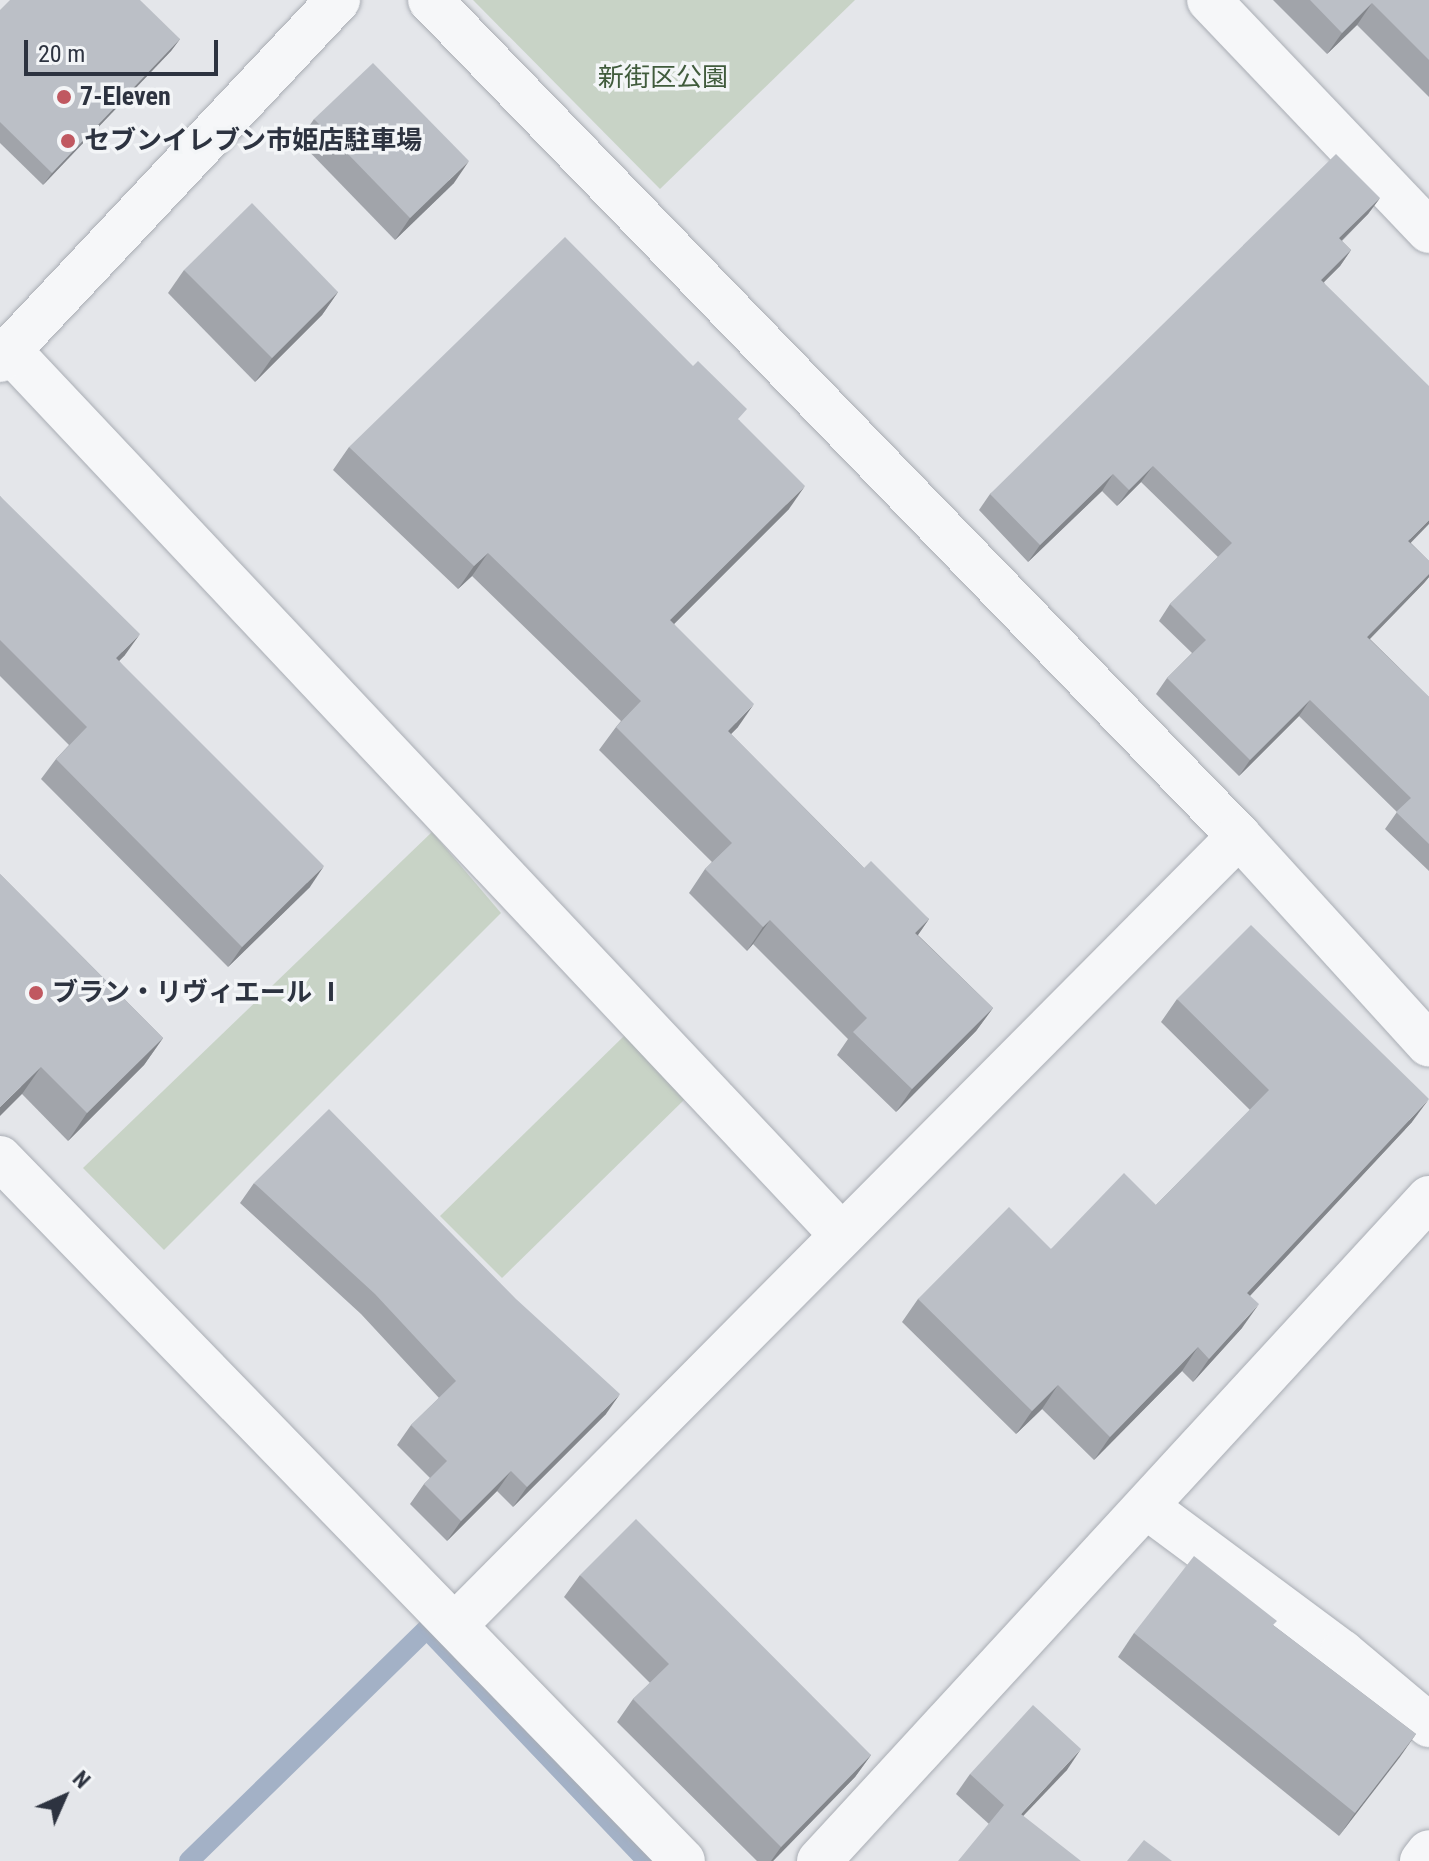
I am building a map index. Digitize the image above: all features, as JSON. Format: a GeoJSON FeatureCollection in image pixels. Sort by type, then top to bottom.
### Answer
{"type":"FeatureCollection","features":[{"type":"Feature","properties":{"kind":"street"},"geometry":{"type":"LineString","coordinates":[[338,0],[5,356],[842,1235]]}},
{"type":"Feature","properties":{"kind":"street"},"geometry":{"type":"LineString","coordinates":[[430,0],[1239,836],[1429,1045]]}},
{"type":"Feature","properties":{"kind":"street"},"geometry":{"type":"LineString","coordinates":[[1209,0],[1429,231]]}},
{"type":"Feature","properties":{"kind":"street"},"geometry":{"type":"LineString","coordinates":[[455,1625],[1239,836]]}},
{"type":"Feature","properties":{"kind":"street"},"geometry":{"type":"LineString","coordinates":[[0,1158],[683,1861]]}},
{"type":"Feature","properties":{"kind":"street"},"geometry":{"type":"LineString","coordinates":[[819,1861],[1148,1508],[1429,1198]]}},
{"type":"Feature","properties":{"kind":"street"},"geometry":{"type":"LineString","coordinates":[[1148,1508],[1342,1652],[1429,1725]]}},
{"type":"Feature","properties":{"kind":"street"},"geometry":{"type":"LineString","coordinates":[[1422,1861],[1429,1852]]}},
{"type":"Feature","properties":{"kind":"green space","name":"新街区公園"},"geometry":{"type":"Polygon","coordinates":[[[473,0],[855,0],[660,189],[473,0]]]}},
{"type":"Feature","properties":{"kind":"green space"},"geometry":{"type":"Polygon","coordinates":[[[432,832],[501,913],[164,1250],[83,1168],[432,832]]]}},
{"type":"Feature","properties":{"kind":"green space"},"geometry":{"type":"Polygon","coordinates":[[[625,1035],[686,1098],[502,1278],[440,1216],[625,1035]]]}},
{"type":"Feature","properties":{"kind":"building","name":"7-Eleven"},"geometry":{"type":"Polygon","coordinates":[[[10,0],[140,0],[180,39],[52,173],[0,122],[0,10],[10,0]]]}},
{"type":"Feature","properties":{"kind":"building"},"geometry":{"type":"Polygon","coordinates":[[[1310,0],[1429,0],[1429,60],[1372,3],[1342,33],[1310,0]]]}},
{"type":"Feature","properties":{"kind":"building"},"geometry":{"type":"Polygon","coordinates":[[[373,63],[469,161],[410,218],[314,119],[373,63]]]}},
{"type":"Feature","properties":{"kind":"building"},"geometry":{"type":"Polygon","coordinates":[[[1336,154],[1380,198],[1339,238],[1351,250],[1321,280],[1429,386],[1429,520],[1408,541],[1429,561],[1429,574],[1367,637],[1429,697],[1429,844],[1396,812],[1411,798],[1310,700],[1250,760],[1167,678],[1206,640],[1170,604],[1232,543],[1153,466],[1129,490],[1113,474],[1040,545],[990,494],[1336,154]]]}},
{"type":"Feature","properties":{"kind":"building"},"geometry":{"type":"Polygon","coordinates":[[[252,203],[338,292],[272,358],[184,270],[252,203]]]}},
{"type":"Feature","properties":{"kind":"building"},"geometry":{"type":"Polygon","coordinates":[[[565,237],[693,366],[698,361],[747,409],[738,419],[805,486],[670,620],[754,704],[728,731],[864,868],[871,861],[929,919],[915,933],[993,1008],[912,1089],[853,1032],[867,1018],[770,920],[763,927],[705,869],[732,843],[616,727],[641,701],[488,553],[474,566],[349,447],[565,237]]]}},
{"type":"Feature","properties":{"kind":"building"},"geometry":{"type":"Polygon","coordinates":[[[0,496],[140,634],[116,658],[324,866],[242,947],[56,759],[87,727],[0,640],[0,496]]]}},
{"type":"Feature","properties":{"kind":"building","name":"ブラン・リヴィエール Ⅰ"},"geometry":{"type":"Polygon","coordinates":[[[0,874],[163,1038],[87,1113],[41,1067],[0,1107],[0,874]]]}},
{"type":"Feature","properties":{"kind":"building"},"geometry":{"type":"Polygon","coordinates":[[[1251,925],[1429,1099],[1247,1293],[1259,1304],[1209,1359],[1198,1347],[1110,1437],[1058,1385],[1032,1411],[918,1299],[1009,1207],[1051,1249],[1124,1173],[1156,1205],[1269,1090],[1177,999],[1251,925]]]}},
{"type":"Feature","properties":{"kind":"building"},"geometry":{"type":"Polygon","coordinates":[[[329,1109],[516,1299],[620,1394],[527,1487],[511,1471],[461,1521],[424,1484],[447,1461],[411,1425],[456,1381],[375,1294],[254,1183],[329,1109]]]}},
{"type":"Feature","properties":{"kind":"building"},"geometry":{"type":"Polygon","coordinates":[[[636,1519],[871,1755],[781,1847],[633,1699],[669,1664],[580,1575],[636,1519]]]}},
{"type":"Feature","properties":{"kind":"building"},"geometry":{"type":"Polygon","coordinates":[[[1194,1556],[1277,1621],[1273,1625],[1416,1734],[1355,1813],[1134,1633],[1194,1556]]]}},
{"type":"Feature","properties":{"kind":"building"},"geometry":{"type":"Polygon","coordinates":[[[1033,1705],[1081,1749],[1021,1814],[1081,1861],[958,1861],[1004,1805],[970,1774],[1033,1705]]]}},
{"type":"Feature","properties":{"kind":"building"},"geometry":{"type":"Polygon","coordinates":[[[1144,1840],[1172,1861],[1127,1861],[1144,1840]]]}},
{"type":"Feature","properties":{"kind":"waterway"},"geometry":{"type":"LineString","coordinates":[[189,1861],[427,1629],[647,1861]]}},
{"type":"Feature","properties":{"kind":"place","name":"7-Eleven"},"geometry":{"type":"Point","coordinates":[64,97]}},
{"type":"Feature","properties":{"kind":"place","name":"セブンイレブン市姫店駐車場"},"geometry":{"type":"Point","coordinates":[68,141]}},
{"type":"Feature","properties":{"kind":"place","name":"ブラン・リヴィエール Ⅰ"},"geometry":{"type":"Point","coordinates":[36,993]}}]}
